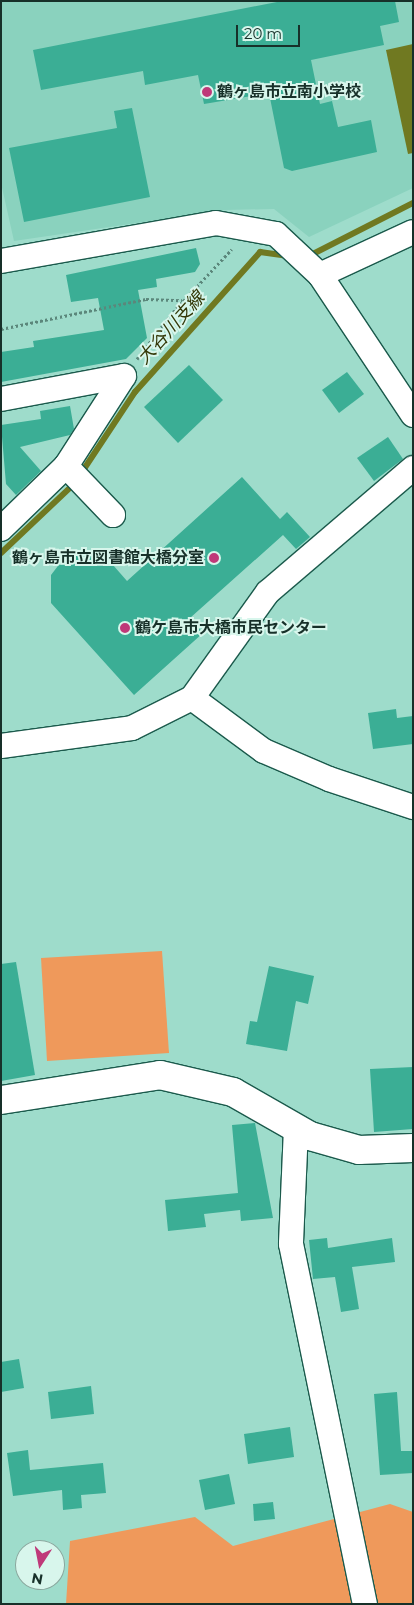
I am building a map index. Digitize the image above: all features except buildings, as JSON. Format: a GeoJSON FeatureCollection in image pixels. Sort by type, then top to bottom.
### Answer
{"type":"FeatureCollection","features":[{"type":"Feature","properties":{"kind":"street"},"geometry":{"type":"LineString","coordinates":[[2,258],[216,223],[276,234],[320,275],[413,415]]}},
{"type":"Feature","properties":{"kind":"street"},"geometry":{"type":"LineString","coordinates":[[320,275],[413,232]]}},
{"type":"Feature","properties":{"kind":"street"},"geometry":{"type":"LineString","coordinates":[[1,399],[124,376]]}},
{"type":"Feature","properties":{"kind":"street"},"geometry":{"type":"LineString","coordinates":[[1,529],[66,466],[124,376]]}},
{"type":"Feature","properties":{"kind":"street"},"geometry":{"type":"LineString","coordinates":[[66,466],[113,515]]}},
{"type":"Feature","properties":{"kind":"street"},"geometry":{"type":"LineString","coordinates":[[1,746],[132,728],[192,698],[268,592],[413,468]]}},
{"type":"Feature","properties":{"kind":"street"},"geometry":{"type":"LineString","coordinates":[[192,698],[264,751],[329,779],[413,807]]}},
{"type":"Feature","properties":{"kind":"street"},"geometry":{"type":"LineString","coordinates":[[1,1100],[160,1075],[233,1092],[296,1128],[359,1150],[413,1148]]}},
{"type":"Feature","properties":{"kind":"street"},"geometry":{"type":"LineString","coordinates":[[296,1128],[291,1244],[365,1604]]}},
{"type":"Feature","properties":{"kind":"path"},"geometry":{"type":"LineString","coordinates":[[124,376],[183,300],[250,229]]}},
{"type":"Feature","properties":{"kind":"path"},"geometry":{"type":"LineString","coordinates":[[1,329],[146,298],[183,300]]}},
{"type":"Feature","properties":{"kind":"shaded area","name":"鶴ヶ島市立南小学校"},"geometry":{"type":"Polygon","coordinates":[[[1,1],[413,1],[413,188],[309,237],[274,209],[225,210],[14,241],[1,183],[1,1]]]}},
{"type":"Feature","properties":{"kind":"shaded area"},"geometry":{"type":"Polygon","coordinates":[[[413,44],[413,153],[408,154],[386,50],[413,44]]]}},
{"type":"Feature","properties":{"kind":"shaded area"},"geometry":{"type":"Polygon","coordinates":[[[162,951],[169,1053],[47,1061],[41,958],[162,951]]]}},
{"type":"Feature","properties":{"kind":"shaded area"},"geometry":{"type":"Polygon","coordinates":[[[390,1504],[413,1512],[413,1604],[66,1604],[70,1541],[195,1517],[233,1546],[390,1504]]]}},
{"type":"Feature","properties":{"kind":"waterway","name":"大谷川支線"},"geometry":{"type":"LineString","coordinates":[[307,257],[413,203]]}},
{"type":"Feature","properties":{"kind":"waterway","name":"大谷川支線"},"geometry":{"type":"LineString","coordinates":[[80,475],[135,392],[260,252],[287,256]]}},
{"type":"Feature","properties":{"kind":"waterway","name":"大谷川支線"},"geometry":{"type":"LineString","coordinates":[[1,553],[75,483]]}},
{"type":"Feature","properties":{"kind":"place","name":"鶴ヶ島市立南小学校"},"geometry":{"type":"Point","coordinates":[207,92]}},
{"type":"Feature","properties":{"kind":"place","name":"鶴ヶ島市立図書館大橋分室"},"geometry":{"type":"Point","coordinates":[214,558]}},
{"type":"Feature","properties":{"kind":"place","name":"鶴ケ島市大橋市民センター"},"geometry":{"type":"Point","coordinates":[125,628]}}]}
